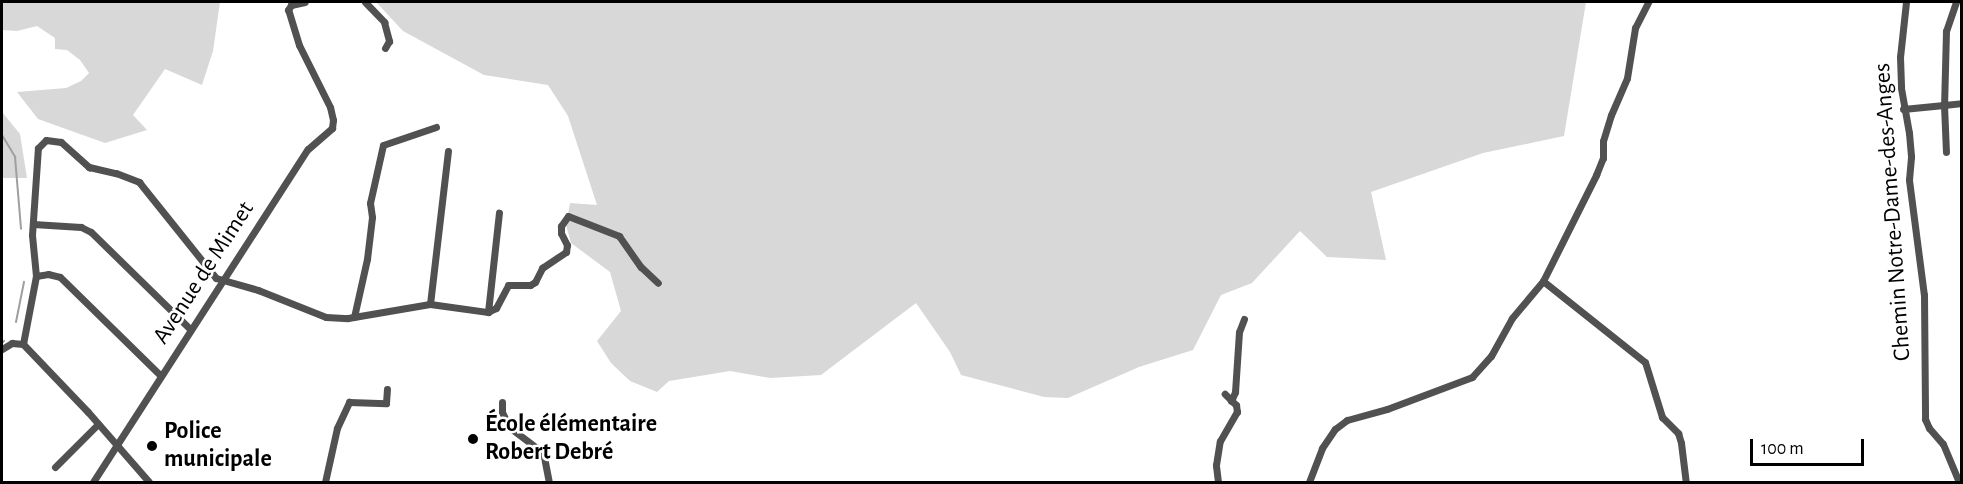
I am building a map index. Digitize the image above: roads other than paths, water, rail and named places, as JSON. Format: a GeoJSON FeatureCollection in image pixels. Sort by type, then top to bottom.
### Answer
{"type":"FeatureCollection","features":[{"type":"Feature","properties":{"kind":"street","name":"Avenue de Mimet"},"geometry":{"type":"LineString","coordinates":[[95,481],[160,375],[308,149],[332,128],[330,107],[298,45],[288,10],[291,5],[304,2]]}},
{"type":"Feature","properties":{"kind":"street"},"geometry":{"type":"LineString","coordinates":[[365,2],[384,22],[389,41],[385,48]]}},
{"type":"Feature","properties":{"kind":"street"},"geometry":{"type":"LineString","coordinates":[[1309,483],[1322,448],[1335,429],[1347,420],[1388,409],[1472,377],[1480,370],[1512,318],[1543,281],[1603,158],[1603,141],[1627,78],[1635,28],[1648,2]]}},
{"type":"Feature","properties":{"kind":"street","name":"Chemin Notre-Dame-des-Anges"},"geometry":{"type":"LineString","coordinates":[[1906,2],[1900,57],[1903,109],[1909,133],[1911,157],[1909,180],[1924,296],[1925,419],[1929,429],[1943,444],[1959,483]]}},
{"type":"Feature","properties":{"kind":"street"},"geometry":{"type":"LineString","coordinates":[[1946,152],[1944,105],[1946,31],[1956,2]]}},
{"type":"Feature","properties":{"kind":"street"},"geometry":{"type":"LineString","coordinates":[[1903,109],[1962,103]]}},
{"type":"Feature","properties":{"kind":"street"},"geometry":{"type":"LineString","coordinates":[[354,317],[367,259],[372,217],[370,203],[383,146],[436,127]]}},
{"type":"Feature","properties":{"kind":"street"},"geometry":{"type":"LineString","coordinates":[[23,344],[36,276],[33,224],[40,145],[46,140],[61,142],[89,167],[116,172],[139,182],[216,278],[258,290],[326,317],[354,317],[430,304],[488,312],[496,308],[508,285],[530,285],[535,282],[542,268],[566,252],[567,245],[561,233],[561,226],[568,216],[619,237],[641,267],[658,283]]}},
{"type":"Feature","properties":{"kind":"street"},"geometry":{"type":"LineString","coordinates":[[430,304],[448,151]]}},
{"type":"Feature","properties":{"kind":"street"},"geometry":{"type":"LineString","coordinates":[[488,312],[499,213]]}},
{"type":"Feature","properties":{"kind":"street"},"geometry":{"type":"LineString","coordinates":[[33,224],[81,227],[91,232],[190,329]]}},
{"type":"Feature","properties":{"kind":"street"},"geometry":{"type":"LineString","coordinates":[[36,276],[48,274],[60,277],[160,375]]}},
{"type":"Feature","properties":{"kind":"street"},"geometry":{"type":"LineString","coordinates":[[1543,281],[1645,362],[1662,417],[1678,433],[1686,483]]}},
{"type":"Feature","properties":{"kind":"street"},"geometry":{"type":"LineString","coordinates":[[1231,401],[1234,392],[1239,332],[1245,320]]}},
{"type":"Feature","properties":{"kind":"street"},"geometry":{"type":"LineString","coordinates":[[2,349],[12,343],[23,344],[118,446],[149,483]]}},
{"type":"Feature","properties":{"kind":"street"},"geometry":{"type":"LineString","coordinates":[[325,483],[338,428],[349,402],[386,403],[387,389]]}},
{"type":"Feature","properties":{"kind":"street"},"geometry":{"type":"LineString","coordinates":[[1218,483],[1216,465],[1220,441],[1237,412],[1225,394]]}},
{"type":"Feature","properties":{"kind":"street"},"geometry":{"type":"LineString","coordinates":[[502,402],[502,412],[509,427],[540,450],[544,457],[549,483]]}},
{"type":"Feature","properties":{"kind":"street"},"geometry":{"type":"LineString","coordinates":[[55,467],[98,424]]}},
{"type":"Feature","properties":{"kind":"waterway"},"geometry":{"type":"LineString","coordinates":[[2,135],[15,157],[21,229]]}},
{"type":"Feature","properties":{"kind":"waterway"},"geometry":{"type":"LineString","coordinates":[[16,322],[24,282]]}},
{"type":"Feature","properties":{"kind":"place","name":"École élémentaire Robert Debré"},"geometry":{"type":"Point","coordinates":[473,439]}},
{"type":"Feature","properties":{"kind":"place","name":"Police municipale"},"geometry":{"type":"Point","coordinates":[152,446]}}]}
